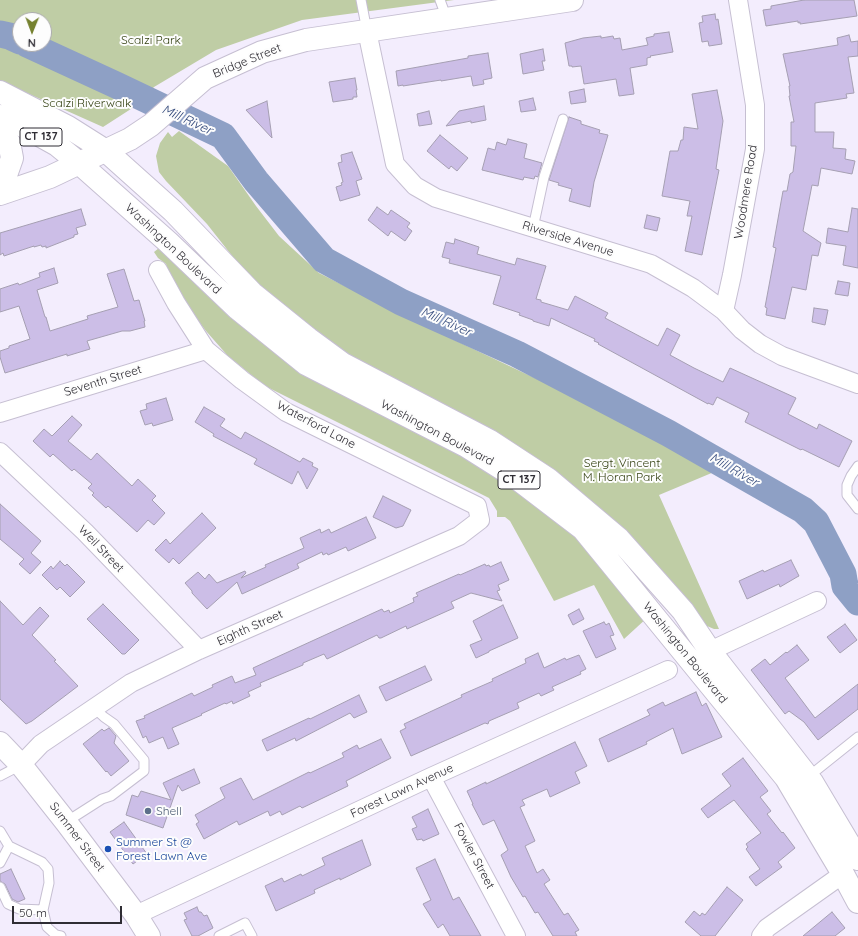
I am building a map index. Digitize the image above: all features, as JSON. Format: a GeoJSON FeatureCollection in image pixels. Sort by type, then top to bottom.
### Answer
{"type":"FeatureCollection","features":[{"type":"Feature","properties":{"kind":"main road","name":"Bridge Street"},"geometry":{"type":"LineString","coordinates":[[0,193],[50,177],[130,139],[151,125],[205,78],[262,52],[306,40],[367,31],[444,10],[572,0]]}},
{"type":"Feature","properties":{"kind":"main road","name":"Washington Boulevard"},"geometry":{"type":"LineString","coordinates":[[0,92],[68,127],[106,151],[173,211],[252,293],[342,364],[490,442],[548,479],[619,539],[682,611],[710,651],[808,777],[851,866],[858,902]]}},
{"type":"Feature","properties":{"kind":"main road","name":"Washington Boulevard"},"geometry":{"type":"LineString","coordinates":[[0,116],[57,145],[168,242],[238,310],[306,364],[466,446],[515,477],[584,529],[786,778],[851,866]]}},
{"type":"Feature","properties":{"kind":"main road","name":"Bridge Street"},"geometry":{"type":"LineString","coordinates":[[0,130],[9,142],[12,158],[0,193]]}},
{"type":"Feature","properties":{"kind":"main road","name":"Summer Street"},"geometry":{"type":"LineString","coordinates":[[0,743],[21,765],[66,822],[150,936]]}},
{"type":"Feature","properties":{"kind":"street","name":"Woodmere Road"},"geometry":{"type":"LineString","coordinates":[[724,311],[755,149],[755,105],[738,0]]}},
{"type":"Feature","properties":{"kind":"street","name":"Riverside Avenue"},"geometry":{"type":"LineString","coordinates":[[367,31],[395,164],[414,186],[436,198],[651,264],[693,288],[724,311],[742,330],[760,344],[782,356],[858,384]]}},
{"type":"Feature","properties":{"kind":"street","name":"Waterford Lane"},"geometry":{"type":"LineString","coordinates":[[158,270],[176,303],[206,350],[242,380],[286,412],[477,506]]}},
{"type":"Feature","properties":{"kind":"street","name":"Seventh Street"},"geometry":{"type":"LineString","coordinates":[[0,413],[206,350]]}},
{"type":"Feature","properties":{"kind":"street","name":"Weil Street"},"geometry":{"type":"LineString","coordinates":[[0,452],[85,532],[199,650]]}},
{"type":"Feature","properties":{"kind":"street","name":"Eighth Street"},"geometry":{"type":"LineString","coordinates":[[21,765],[41,744],[131,683],[199,650],[459,536],[480,520],[477,506]]}},
{"type":"Feature","properties":{"kind":"street"},"geometry":{"type":"LineString","coordinates":[[710,651],[817,601]]}},
{"type":"Feature","properties":{"kind":"street","name":"Forest Lawn Avenue"},"geometry":{"type":"LineString","coordinates":[[136,915],[431,777],[668,670]]}},
{"type":"Feature","properties":{"kind":"street","name":"Fowler Street"},"geometry":{"type":"LineString","coordinates":[[431,777],[516,936]]}},
{"type":"Feature","properties":{"kind":"street"},"geometry":{"type":"LineString","coordinates":[[761,936],[767,928],[851,866]]}},
{"type":"Feature","properties":{"kind":"lane"},"geometry":{"type":"LineString","coordinates":[[361,0],[367,31]]}},
{"type":"Feature","properties":{"kind":"lane"},"geometry":{"type":"LineString","coordinates":[[533,228],[544,177],[563,119]]}},
{"type":"Feature","properties":{"kind":"lane"},"geometry":{"type":"LineString","coordinates":[[858,466],[847,485],[847,495],[858,509]]}},
{"type":"Feature","properties":{"kind":"lane"},"geometry":{"type":"LineString","coordinates":[[66,822],[102,799],[111,796],[144,771],[144,760],[114,724],[94,708]]}},
{"type":"Feature","properties":{"kind":"lane"},"geometry":{"type":"LineString","coordinates":[[808,777],[858,737]]}},
{"type":"Feature","properties":{"kind":"lane"},"geometry":{"type":"LineString","coordinates":[[0,776],[21,765]]}},
{"type":"Feature","properties":{"kind":"lane"},"geometry":{"type":"LineString","coordinates":[[0,831],[9,846],[42,862],[48,869],[49,883],[43,910],[47,927],[61,936]]}},
{"type":"Feature","properties":{"kind":"lane"},"geometry":{"type":"LineString","coordinates":[[0,863],[9,846]]}},
{"type":"Feature","properties":{"kind":"lane"},"geometry":{"type":"LineString","coordinates":[[0,887],[8,904],[20,909],[43,910]]}},
{"type":"Feature","properties":{"kind":"lane"},"geometry":{"type":"LineString","coordinates":[[219,936],[245,923],[252,936]]}},
{"type":"Feature","properties":{"kind":"green space","name":"Scalzi Park"},"geometry":{"type":"Polygon","coordinates":[[[0,0],[454,0],[302,20],[216,50],[154,87],[134,107],[103,127],[0,81],[0,0]]]}},
{"type":"Feature","properties":{"kind":"green space","name":"Sergt. Vincent M. Horan Park"},"geometry":{"type":"Polygon","coordinates":[[[179,131],[228,166],[279,236],[319,273],[410,319],[634,425],[714,472],[659,495],[719,629],[714,629],[707,626],[641,547],[598,508],[332,345],[273,301],[244,271],[207,224],[159,172],[156,156],[160,143],[168,132],[172,137],[179,131]]]}},
{"type":"Feature","properties":{"kind":"green space"},"geometry":{"type":"Polygon","coordinates":[[[159,248],[258,340],[301,371],[362,405],[422,434],[487,470],[578,538],[648,617],[624,639],[594,585],[554,601],[510,521],[505,517],[497,517],[497,511],[489,498],[265,386],[228,356],[206,331],[190,310],[170,276],[166,264],[158,258],[154,252],[159,248]]]}},
{"type":"Feature","properties":{"kind":"building"},"geometry":{"type":"Polygon","coordinates":[[[804,0],[854,0],[857,16],[800,24],[798,21],[766,26],[763,10],[771,9],[771,6],[804,0]]]}},
{"type":"Feature","properties":{"kind":"building"},"geometry":{"type":"Polygon","coordinates":[[[715,14],[716,20],[718,19],[722,44],[709,46],[708,41],[702,42],[699,23],[703,22],[702,16],[715,14]]]}},
{"type":"Feature","properties":{"kind":"building"},"geometry":{"type":"Polygon","coordinates":[[[669,32],[673,52],[650,56],[651,57],[647,58],[647,65],[630,68],[634,94],[619,96],[616,79],[584,84],[581,66],[569,66],[565,43],[583,38],[613,36],[614,39],[620,38],[622,50],[648,45],[646,38],[654,36],[654,34],[669,32]]]}},
{"type":"Feature","properties":{"kind":"building"},"geometry":{"type":"Polygon","coordinates":[[[849,35],[851,42],[858,41],[858,56],[848,57],[854,93],[846,94],[847,98],[815,103],[815,132],[834,132],[833,148],[846,149],[845,159],[855,161],[852,174],[821,168],[818,186],[812,185],[803,231],[821,243],[818,256],[812,255],[806,290],[792,287],[785,319],[766,315],[767,308],[765,307],[776,248],[773,247],[783,191],[787,191],[790,174],[793,172],[796,146],[791,146],[791,122],[794,122],[789,96],[790,86],[783,54],[838,45],[837,38],[849,35]]]}},
{"type":"Feature","properties":{"kind":"building"},"geometry":{"type":"Polygon","coordinates":[[[543,49],[545,61],[542,61],[544,70],[523,74],[520,54],[543,49]]]}},
{"type":"Feature","properties":{"kind":"building"},"geometry":{"type":"Polygon","coordinates":[[[488,53],[492,78],[483,80],[484,84],[473,86],[471,76],[398,86],[396,71],[488,53]]]}},
{"type":"Feature","properties":{"kind":"building"},"geometry":{"type":"Polygon","coordinates":[[[355,78],[357,97],[333,102],[329,82],[355,78]]]}},
{"type":"Feature","properties":{"kind":"building"},"geometry":{"type":"Polygon","coordinates":[[[584,89],[586,102],[571,104],[569,92],[584,89]]]}},
{"type":"Feature","properties":{"kind":"building"},"geometry":{"type":"Polygon","coordinates":[[[717,90],[723,121],[716,169],[719,170],[702,255],[685,251],[692,216],[687,216],[690,201],[662,196],[670,151],[678,151],[681,140],[683,140],[684,127],[698,129],[692,94],[717,90]]]}},
{"type":"Feature","properties":{"kind":"building"},"geometry":{"type":"Polygon","coordinates":[[[533,98],[536,110],[521,112],[519,101],[533,98]]]}},
{"type":"Feature","properties":{"kind":"building"},"geometry":{"type":"Polygon","coordinates":[[[267,101],[272,138],[246,110],[267,101]]]}},
{"type":"Feature","properties":{"kind":"building"},"geometry":{"type":"Polygon","coordinates":[[[484,106],[486,120],[471,123],[471,121],[446,126],[459,111],[484,106]]]}},
{"type":"Feature","properties":{"kind":"building"},"geometry":{"type":"Polygon","coordinates":[[[429,111],[432,124],[419,126],[417,114],[429,111]]]}},
{"type":"Feature","properties":{"kind":"building"},"geometry":{"type":"Polygon","coordinates":[[[569,117],[581,121],[581,124],[600,130],[599,133],[608,135],[594,182],[590,207],[569,201],[572,189],[558,185],[559,183],[549,180],[569,117]]]}},
{"type":"Feature","properties":{"kind":"building"},"geometry":{"type":"Polygon","coordinates":[[[440,135],[468,158],[457,171],[451,166],[449,169],[427,151],[440,135]]]}},
{"type":"Feature","properties":{"kind":"building"},"geometry":{"type":"Polygon","coordinates":[[[508,139],[527,144],[524,158],[542,163],[538,177],[535,176],[534,179],[524,177],[523,180],[482,170],[488,148],[495,150],[497,142],[506,145],[508,139]]]}},
{"type":"Feature","properties":{"kind":"building"},"geometry":{"type":"Polygon","coordinates":[[[352,152],[362,179],[356,181],[360,195],[340,201],[336,187],[342,185],[341,183],[343,182],[338,163],[342,162],[341,155],[352,152]]]}},
{"type":"Feature","properties":{"kind":"building"},"geometry":{"type":"Polygon","coordinates":[[[377,207],[388,215],[391,210],[410,223],[407,227],[412,231],[405,241],[391,231],[388,236],[368,220],[377,207]]]}},
{"type":"Feature","properties":{"kind":"building"},"geometry":{"type":"Polygon","coordinates":[[[852,208],[858,209],[858,268],[843,265],[846,246],[826,243],[828,228],[848,232],[852,208]]]}},
{"type":"Feature","properties":{"kind":"building"},"geometry":{"type":"Polygon","coordinates":[[[81,209],[86,225],[76,228],[78,234],[74,235],[74,237],[46,248],[46,246],[42,247],[41,245],[34,246],[4,256],[3,253],[0,255],[0,233],[81,209]]]}},
{"type":"Feature","properties":{"kind":"building"},"geometry":{"type":"Polygon","coordinates":[[[647,215],[660,218],[657,231],[644,228],[647,215]]]}},
{"type":"Feature","properties":{"kind":"building"},"geometry":{"type":"Polygon","coordinates":[[[455,239],[479,247],[477,254],[515,265],[517,258],[546,266],[536,299],[541,300],[541,302],[568,310],[575,296],[608,313],[605,318],[658,346],[667,328],[680,335],[670,355],[723,382],[730,368],[796,398],[788,414],[817,429],[819,424],[852,441],[839,467],[745,422],[749,413],[717,397],[713,405],[708,404],[598,344],[599,343],[594,341],[595,339],[551,318],[549,326],[519,315],[520,313],[493,304],[501,276],[449,263],[450,259],[442,257],[446,242],[454,244],[455,239]]]}},
{"type":"Feature","properties":{"kind":"building"},"geometry":{"type":"Polygon","coordinates":[[[54,268],[58,283],[37,290],[50,331],[88,319],[87,316],[118,307],[107,274],[124,269],[134,301],[139,300],[145,321],[145,327],[130,331],[122,331],[87,341],[90,349],[67,356],[67,354],[5,373],[0,357],[0,351],[9,348],[9,346],[30,339],[19,306],[0,312],[0,289],[18,283],[19,285],[40,277],[39,273],[54,268]]]}},
{"type":"Feature","properties":{"kind":"building"},"geometry":{"type":"Polygon","coordinates":[[[838,281],[850,283],[848,296],[835,294],[838,281]]]}},
{"type":"Feature","properties":{"kind":"building"},"geometry":{"type":"Polygon","coordinates":[[[814,308],[828,310],[825,325],[812,322],[814,308]]]}},
{"type":"Feature","properties":{"kind":"building"},"geometry":{"type":"Polygon","coordinates":[[[166,398],[173,420],[153,426],[152,423],[145,425],[140,411],[147,409],[146,404],[166,398]]]}},
{"type":"Feature","properties":{"kind":"building"},"geometry":{"type":"Polygon","coordinates":[[[204,407],[225,419],[220,426],[241,439],[245,432],[300,462],[303,458],[313,463],[312,466],[318,469],[307,489],[298,471],[292,484],[254,464],[257,459],[213,436],[214,434],[195,422],[204,407]]]}},
{"type":"Feature","properties":{"kind":"building"},"geometry":{"type":"Polygon","coordinates":[[[72,416],[82,425],[68,441],[91,460],[97,453],[132,486],[138,479],[156,496],[152,500],[165,513],[154,525],[148,520],[137,532],[108,506],[106,508],[92,495],[94,493],[88,488],[92,484],[74,469],[72,471],[53,454],[50,457],[33,441],[44,429],[52,436],[72,416]]]}},
{"type":"Feature","properties":{"kind":"building"},"geometry":{"type":"Polygon","coordinates":[[[383,496],[411,510],[403,526],[396,528],[373,517],[383,496]]]}},
{"type":"Feature","properties":{"kind":"building"},"geometry":{"type":"Polygon","coordinates":[[[0,504],[41,541],[31,553],[41,562],[30,574],[19,564],[24,559],[0,539],[0,504]]]}},
{"type":"Feature","properties":{"kind":"building"},"geometry":{"type":"Polygon","coordinates":[[[202,513],[216,528],[179,564],[173,558],[169,563],[155,550],[166,539],[170,544],[202,513]]]}},
{"type":"Feature","properties":{"kind":"building"},"geometry":{"type":"Polygon","coordinates":[[[366,517],[376,538],[348,551],[346,547],[328,555],[327,553],[323,555],[322,552],[297,564],[299,568],[242,594],[237,582],[207,609],[185,583],[198,572],[205,579],[209,574],[217,583],[245,571],[246,573],[241,578],[266,567],[265,565],[304,548],[300,538],[320,529],[321,533],[329,529],[331,533],[366,517]]]}},
{"type":"Feature","properties":{"kind":"building"},"geometry":{"type":"Polygon","coordinates":[[[791,560],[799,576],[780,587],[779,584],[747,599],[739,581],[763,570],[764,572],[791,560]]]}},
{"type":"Feature","properties":{"kind":"building"},"geometry":{"type":"Polygon","coordinates":[[[60,561],[65,566],[67,564],[85,582],[70,597],[60,587],[57,590],[42,575],[51,566],[53,569],[60,561]]]}},
{"type":"Feature","properties":{"kind":"building"},"geometry":{"type":"Polygon","coordinates":[[[501,562],[509,580],[498,585],[500,590],[497,591],[502,601],[471,593],[451,602],[454,608],[407,629],[406,626],[381,638],[377,635],[327,659],[324,654],[303,663],[303,665],[260,683],[261,686],[248,692],[250,696],[233,704],[232,701],[226,704],[225,703],[172,728],[179,744],[168,749],[163,737],[149,743],[146,736],[143,738],[136,721],[145,718],[144,716],[192,693],[194,696],[213,687],[212,685],[232,676],[235,683],[256,675],[253,668],[382,609],[384,612],[389,610],[390,613],[414,602],[413,598],[418,596],[416,593],[459,574],[460,575],[485,564],[486,566],[489,565],[490,567],[501,562]]]}},
{"type":"Feature","properties":{"kind":"building"},"geometry":{"type":"Polygon","coordinates":[[[0,601],[23,625],[40,607],[49,616],[32,635],[78,686],[26,724],[0,699],[0,601]]]}},
{"type":"Feature","properties":{"kind":"building"},"geometry":{"type":"Polygon","coordinates":[[[103,604],[139,640],[125,654],[122,654],[87,619],[103,604]]]}},
{"type":"Feature","properties":{"kind":"building"},"geometry":{"type":"Polygon","coordinates":[[[503,605],[518,638],[476,658],[470,645],[482,640],[473,621],[503,605]]]}},
{"type":"Feature","properties":{"kind":"building"},"geometry":{"type":"Polygon","coordinates":[[[579,609],[584,619],[573,625],[568,615],[579,609]]]}},
{"type":"Feature","properties":{"kind":"building"},"geometry":{"type":"Polygon","coordinates":[[[604,622],[606,625],[609,623],[614,635],[610,636],[616,649],[596,658],[583,631],[604,622]]]}},
{"type":"Feature","properties":{"kind":"building"},"geometry":{"type":"Polygon","coordinates":[[[845,624],[857,640],[840,653],[827,637],[845,624]]]}},
{"type":"Feature","properties":{"kind":"building"},"geometry":{"type":"Polygon","coordinates":[[[797,645],[809,660],[785,678],[815,718],[858,684],[858,709],[818,740],[804,722],[789,711],[785,714],[751,670],[765,659],[770,665],[797,645]]]}},
{"type":"Feature","properties":{"kind":"building"},"geometry":{"type":"Polygon","coordinates":[[[538,653],[544,668],[565,658],[566,660],[579,655],[586,669],[580,672],[581,674],[552,687],[554,690],[541,696],[539,693],[517,703],[519,708],[489,721],[488,724],[485,723],[411,756],[400,731],[406,728],[404,724],[462,697],[461,695],[493,681],[492,679],[526,663],[525,659],[538,653]]]}},
{"type":"Feature","properties":{"kind":"building"},"geometry":{"type":"Polygon","coordinates":[[[425,666],[432,680],[386,701],[379,687],[425,666]]]}},
{"type":"Feature","properties":{"kind":"building"},"geometry":{"type":"Polygon","coordinates":[[[696,692],[702,706],[706,703],[722,737],[682,754],[673,728],[646,742],[647,744],[608,762],[599,739],[650,715],[647,710],[663,702],[665,706],[696,692]]]}},
{"type":"Feature","properties":{"kind":"building"},"geometry":{"type":"Polygon","coordinates":[[[359,695],[367,712],[354,718],[350,713],[296,741],[295,738],[267,751],[262,740],[359,695]]]}},
{"type":"Feature","properties":{"kind":"building"},"geometry":{"type":"Polygon","coordinates":[[[109,728],[116,736],[114,743],[129,761],[111,776],[83,744],[102,729],[104,731],[109,728]]]}},
{"type":"Feature","properties":{"kind":"building"},"geometry":{"type":"Polygon","coordinates":[[[381,739],[391,758],[346,781],[348,786],[302,808],[300,806],[282,815],[280,811],[270,816],[268,811],[239,825],[237,821],[204,839],[196,824],[199,822],[195,815],[225,798],[220,788],[241,778],[253,800],[309,772],[310,773],[344,757],[342,753],[357,745],[359,749],[381,739]]]}},
{"type":"Feature","properties":{"kind":"building"},"geometry":{"type":"Polygon","coordinates":[[[575,742],[587,766],[575,772],[580,783],[550,797],[547,789],[522,800],[525,805],[520,807],[535,841],[525,846],[537,873],[543,869],[550,880],[544,884],[564,915],[568,913],[579,930],[575,932],[577,936],[553,936],[538,912],[535,913],[525,896],[523,897],[511,877],[501,855],[508,850],[494,820],[483,825],[467,791],[486,782],[486,784],[575,742]]]}},
{"type":"Feature","properties":{"kind":"building"},"geometry":{"type":"Polygon","coordinates":[[[743,758],[768,791],[760,797],[771,811],[767,814],[795,848],[778,862],[782,867],[756,886],[749,877],[760,869],[746,849],[748,847],[746,844],[761,833],[734,800],[708,818],[701,809],[731,786],[722,774],[743,758]]]}},
{"type":"Feature","properties":{"kind":"building","name":"Shell"},"geometry":{"type":"Polygon","coordinates":[[[194,769],[200,783],[182,791],[178,785],[163,828],[126,815],[132,795],[138,797],[141,791],[171,800],[163,783],[194,769]]]}},
{"type":"Feature","properties":{"kind":"building"},"geometry":{"type":"Polygon","coordinates":[[[428,809],[439,834],[423,841],[422,839],[417,840],[412,829],[417,827],[412,817],[428,809]]]}},
{"type":"Feature","properties":{"kind":"building","name":"Shell"},"geometry":{"type":"Polygon","coordinates":[[[124,822],[147,854],[133,864],[110,832],[124,822]]]}},
{"type":"Feature","properties":{"kind":"building"},"geometry":{"type":"Polygon","coordinates":[[[362,840],[371,865],[340,880],[340,878],[314,890],[315,893],[276,911],[265,886],[282,878],[284,882],[301,874],[302,876],[325,865],[322,858],[362,840]]]}},
{"type":"Feature","properties":{"kind":"building"},"geometry":{"type":"Polygon","coordinates":[[[435,859],[453,900],[459,897],[481,936],[450,936],[443,924],[438,928],[423,904],[431,900],[416,868],[435,859]]]}},
{"type":"Feature","properties":{"kind":"building"},"geometry":{"type":"Polygon","coordinates":[[[11,869],[25,899],[18,902],[12,899],[5,884],[0,881],[0,874],[11,869]]]}},
{"type":"Feature","properties":{"kind":"building"},"geometry":{"type":"Polygon","coordinates":[[[727,887],[743,900],[715,936],[701,936],[685,922],[694,911],[700,916],[702,913],[705,915],[727,887]]]}},
{"type":"Feature","properties":{"kind":"building"},"geometry":{"type":"Polygon","coordinates":[[[197,907],[199,912],[201,912],[204,916],[207,915],[213,928],[198,936],[192,936],[184,920],[187,919],[184,913],[197,907]]]}},
{"type":"Feature","properties":{"kind":"building"},"geometry":{"type":"Polygon","coordinates":[[[832,912],[845,928],[835,936],[803,936],[832,912]]]}},
{"type":"Feature","properties":{"kind":"waterway","name":"Mill River"},"geometry":{"type":"LineString","coordinates":[[0,34],[12,37]]}},
{"type":"Feature","properties":{"kind":"waterway","name":"Mill River"},"geometry":{"type":"LineString","coordinates":[[44,52],[223,136],[256,181],[324,260],[401,302],[517,354],[668,433],[803,510],[816,522],[843,574],[845,586],[858,602]]}},
{"type":"Feature","properties":{"kind":"place","name":"Shell"},"geometry":{"type":"Point","coordinates":[148,811]}},
{"type":"Feature","properties":{"kind":"place","name":"Summer St @ Forest Lawn Ave"},"geometry":{"type":"Point","coordinates":[108,849]}},
{"type":"Feature","properties":{"kind":"park label","name":"Scalzi Riverwalk"},"geometry":{"type":"Point","coordinates":[87,103]}}]}
